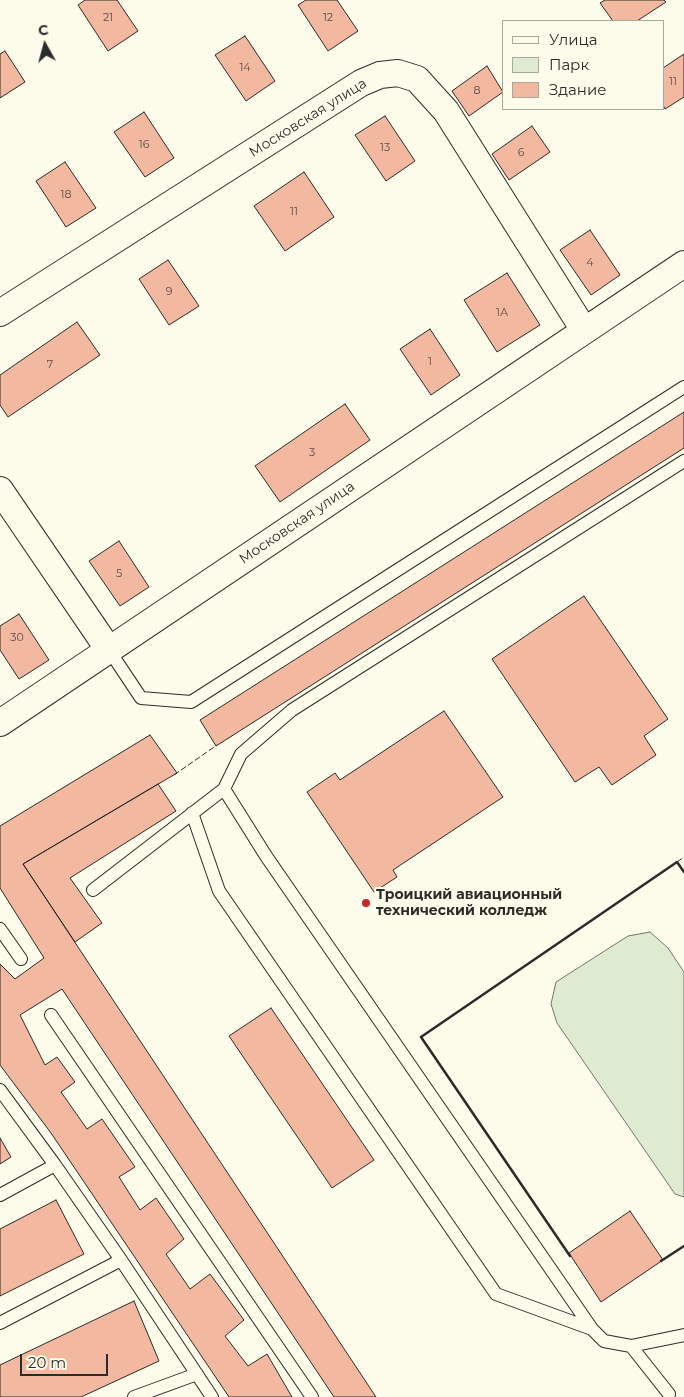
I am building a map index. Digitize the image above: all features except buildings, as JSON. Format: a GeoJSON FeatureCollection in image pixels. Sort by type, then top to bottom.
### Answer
{"type":"FeatureCollection","features":[{"type":"Feature","properties":{"kind":"street","name":"Московская улица"},"geometry":{"type":"LineString","coordinates":[[0,313],[361,83],[380,75],[398,73],[417,80],[446,111],[584,330]]}},
{"type":"Feature","properties":{"kind":"street","name":"Московская улица"},"geometry":{"type":"LineString","coordinates":[[0,724],[684,264]]}},
{"type":"Feature","properties":{"kind":"street"},"geometry":{"type":"LineString","coordinates":[[0,490],[109,650]]}},
{"type":"Feature","properties":{"kind":"lane"},"geometry":{"type":"LineString","coordinates":[[109,650],[141,698],[191,702],[684,387]]}},
{"type":"Feature","properties":{"kind":"lane"},"geometry":{"type":"LineString","coordinates":[[93,890],[224,789],[241,754],[292,710],[684,461]]}},
{"type":"Feature","properties":{"kind":"lane"},"geometry":{"type":"LineString","coordinates":[[224,789],[266,856],[592,1329],[604,1341],[631,1346],[684,1335]]}},
{"type":"Feature","properties":{"kind":"lane"},"geometry":{"type":"LineString","coordinates":[[192,813],[219,891],[496,1294],[592,1329]]}},
{"type":"Feature","properties":{"kind":"lane"},"geometry":{"type":"LineString","coordinates":[[0,930],[21,959]]}},
{"type":"Feature","properties":{"kind":"lane"},"geometry":{"type":"LineString","coordinates":[[51,1015],[312,1397]]}},
{"type":"Feature","properties":{"kind":"lane"},"geometry":{"type":"LineString","coordinates":[[0,1090],[121,1260],[212,1397]]}},
{"type":"Feature","properties":{"kind":"lane"},"geometry":{"type":"LineString","coordinates":[[0,1195],[55,1165]]}},
{"type":"Feature","properties":{"kind":"lane"},"geometry":{"type":"LineString","coordinates":[[0,1323],[121,1260]]}},
{"type":"Feature","properties":{"kind":"lane"},"geometry":{"type":"LineString","coordinates":[[631,1346],[668,1394]]}},
{"type":"Feature","properties":{"kind":"lane"},"geometry":{"type":"LineString","coordinates":[[134,1397],[197,1374]]}},
{"type":"Feature","properties":{"kind":"green space"},"geometry":{"type":"Polygon","coordinates":[[[650,932],[668,948],[684,972],[684,1197],[675,1194],[557,1023],[551,1004],[556,982],[628,936],[650,932]]]}},
{"type":"Feature","properties":{"kind":"fence"},"geometry":{"type":"LineString","coordinates":[[174,775],[217,745]]}},
{"type":"Feature","properties":{"kind":"fence"},"geometry":{"type":"LineString","coordinates":[[677,862],[684,857]]}},
{"type":"Feature","properties":{"kind":"wall"},"geometry":{"type":"LineString","coordinates":[[570,1256],[421,1037],[677,862],[684,872]]}},
{"type":"Feature","properties":{"kind":"wall"},"geometry":{"type":"LineString","coordinates":[[661,1261],[684,1246]]}},
{"type":"Feature","properties":{"kind":"place","name":"Троицкий авиационный технический колледж"},"geometry":{"type":"Point","coordinates":[366,903]}}]}
